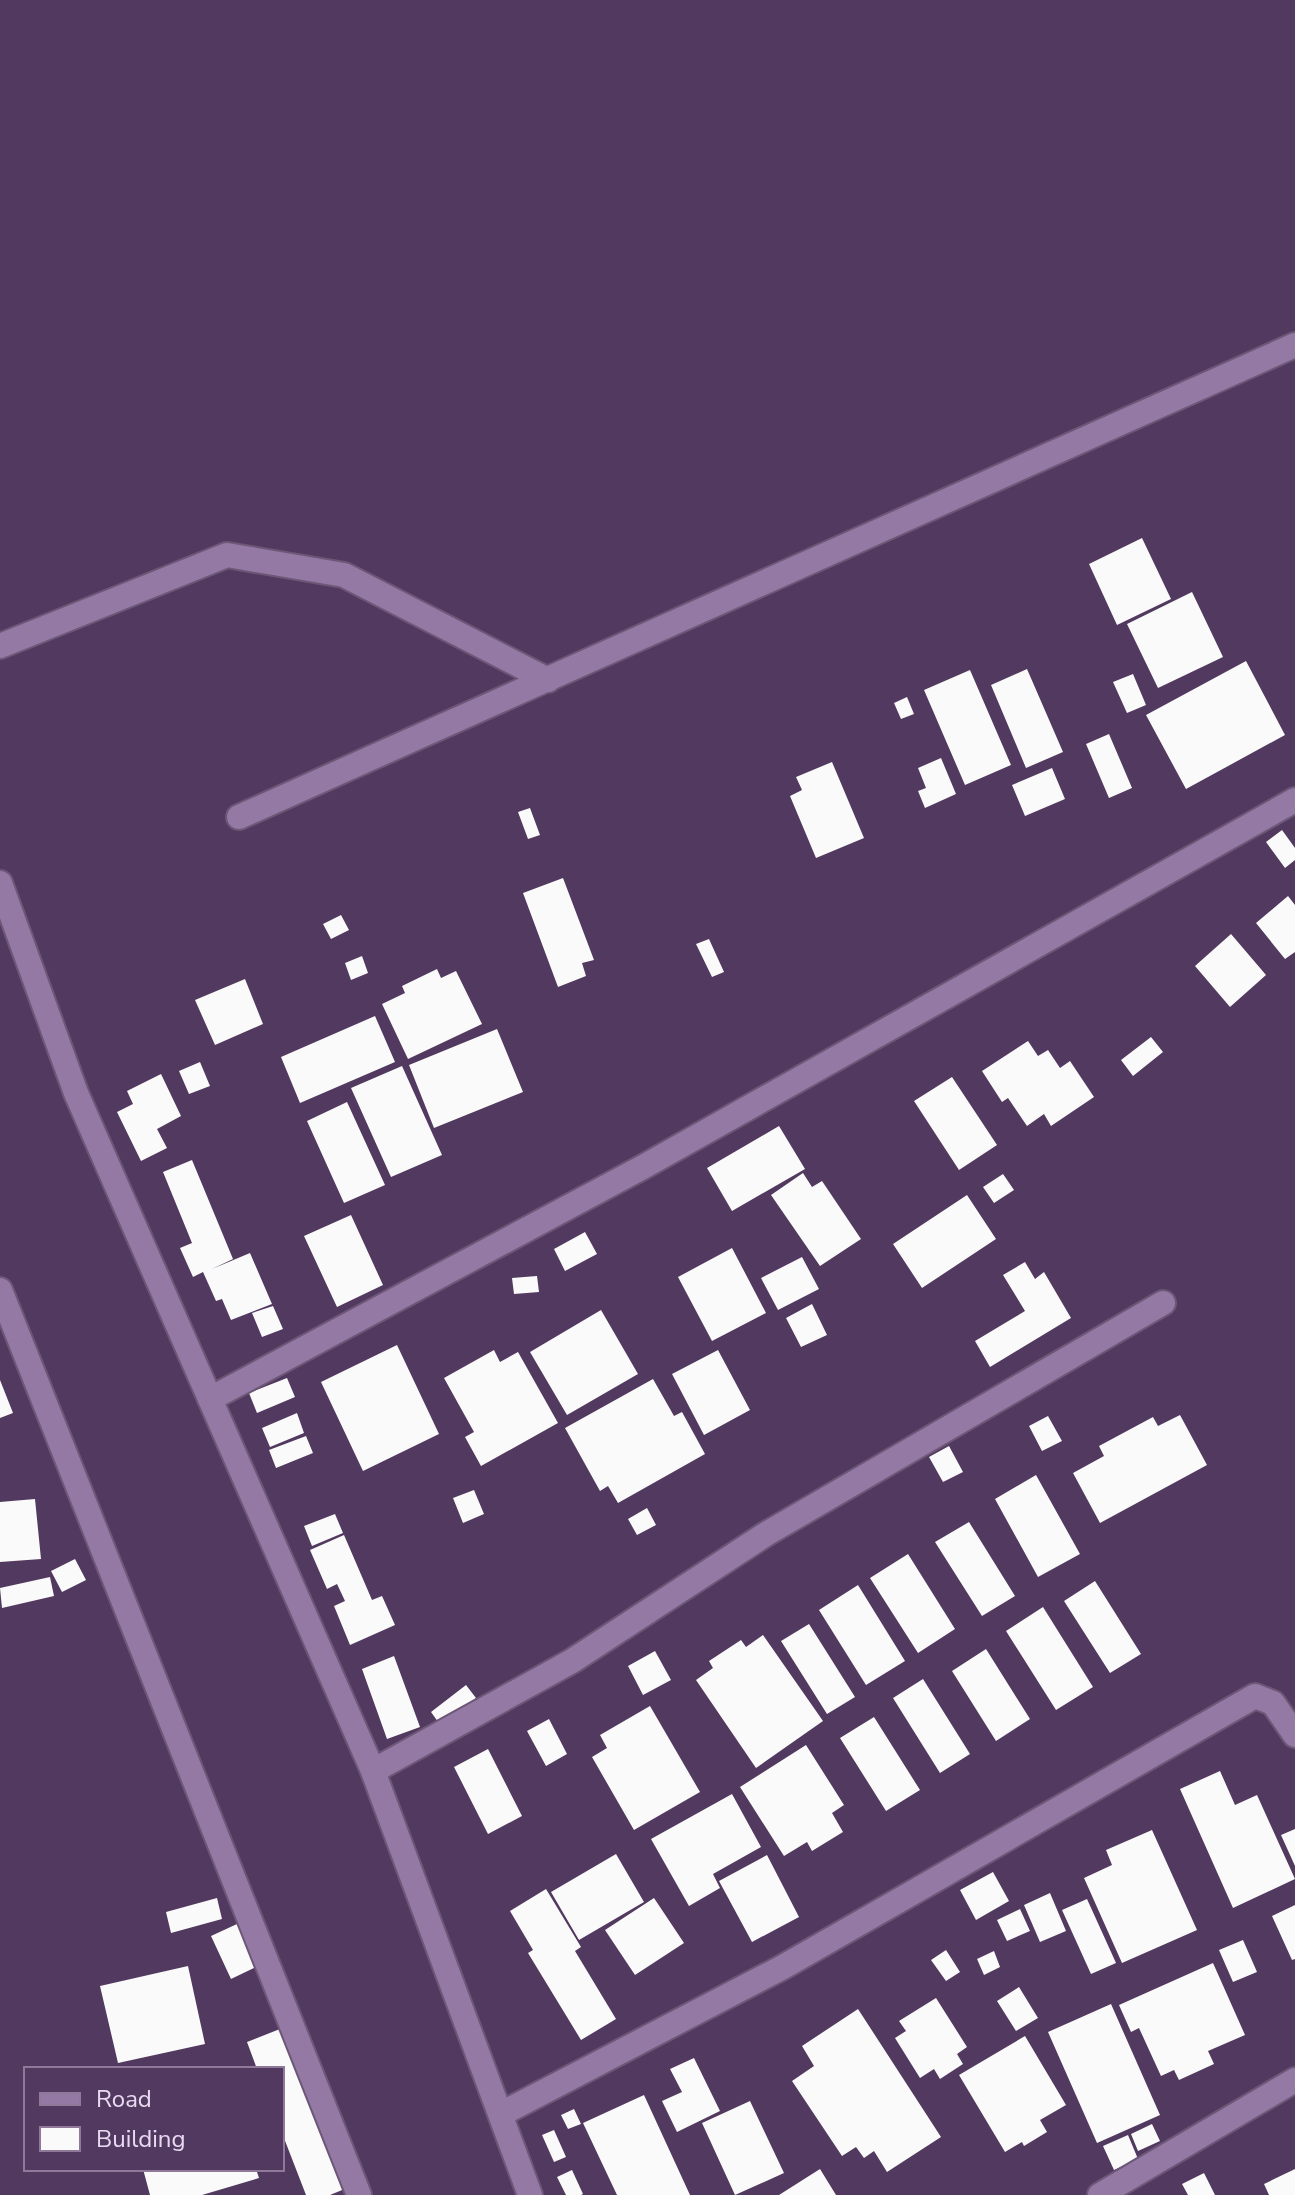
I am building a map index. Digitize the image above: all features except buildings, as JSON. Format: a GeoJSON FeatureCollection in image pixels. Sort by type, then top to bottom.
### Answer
{"type":"FeatureCollection","features":[{"type":"Feature","properties":{"kind":"street"},"geometry":{"type":"LineString","coordinates":[[239,817],[1295,345]]}},
{"type":"Feature","properties":{"kind":"street"},"geometry":{"type":"LineString","coordinates":[[0,646],[227,555],[344,575],[548,680]]}},
{"type":"Feature","properties":{"kind":"street"},"geometry":{"type":"LineString","coordinates":[[210,1399],[643,1167],[1295,800]]}},
{"type":"Feature","properties":{"kind":"street"},"geometry":{"type":"LineString","coordinates":[[0,883],[76,1093],[373,1771],[530,2195]]}},
{"type":"Feature","properties":{"kind":"street"},"geometry":{"type":"LineString","coordinates":[[0,1290],[359,2195]]}},
{"type":"Feature","properties":{"kind":"street"},"geometry":{"type":"LineString","coordinates":[[373,1771],[572,1661],[766,1534],[1163,1303]]}},
{"type":"Feature","properties":{"kind":"street"},"geometry":{"type":"LineString","coordinates":[[501,2114],[783,1967],[1255,1696],[1273,1703],[1295,1735]]}},
{"type":"Feature","properties":{"kind":"street"},"geometry":{"type":"LineString","coordinates":[[1100,2195],[1295,2080]]}}]}
